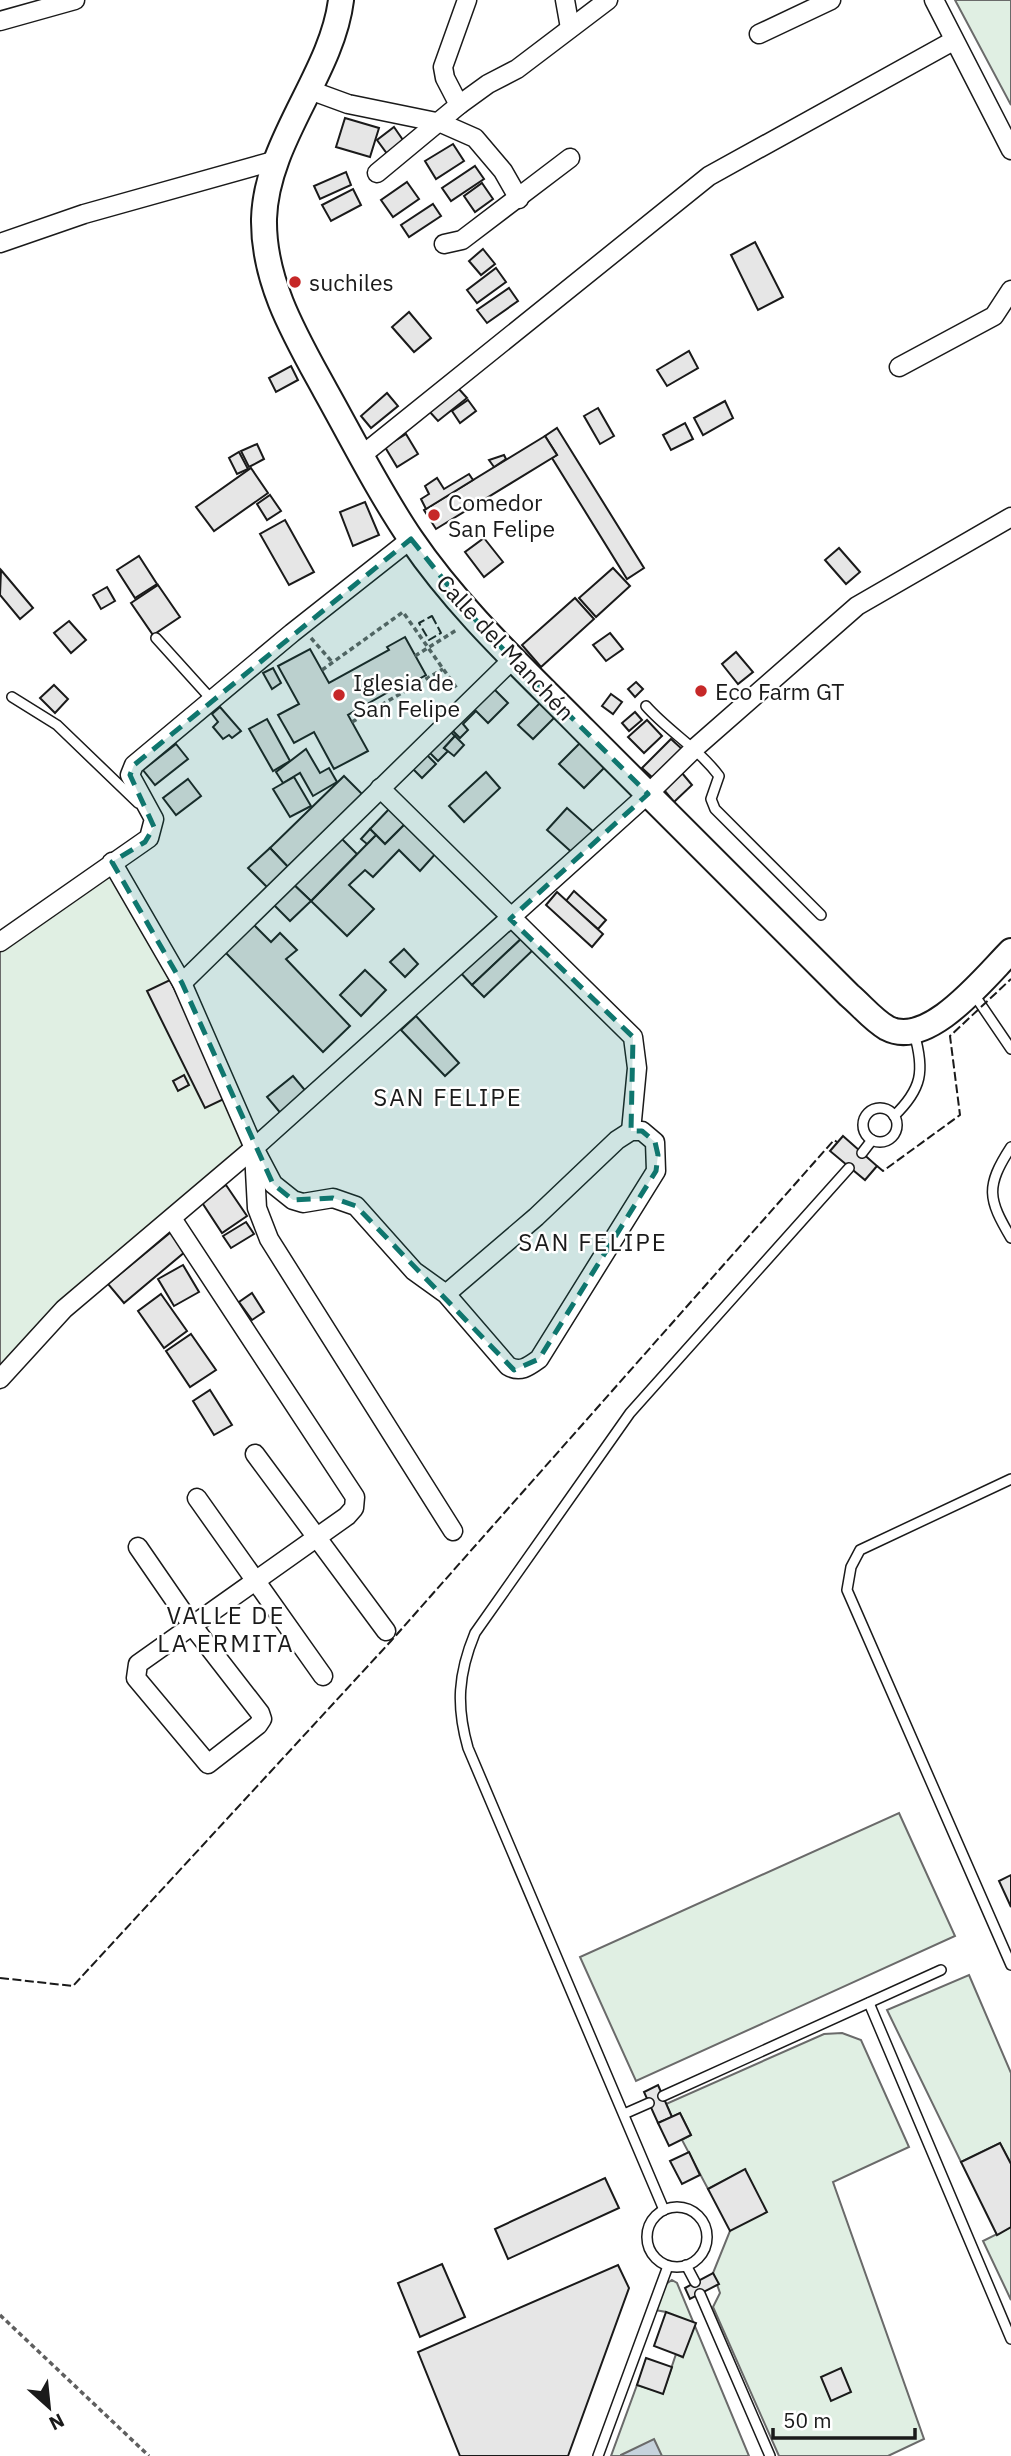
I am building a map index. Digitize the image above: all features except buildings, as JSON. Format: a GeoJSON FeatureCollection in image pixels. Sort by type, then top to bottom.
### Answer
{"type":"FeatureCollection","features":[{"type":"Feature","properties":{"kind":"street"},"geometry":{"type":"LineString","coordinates":[[0,21],[75,0]]}},
{"type":"Feature","properties":{"kind":"street","name":"Calle del Manchén"},"geometry":{"type":"LineString","coordinates":[[341,0],[334,30],[277,160],[267,191],[264,221],[274,287],[292,329],[361,456],[411,539],[475,619],[849,995],[887,1028],[913,1031]]}},
{"type":"Feature","properties":{"kind":"street"},"geometry":{"type":"LineString","coordinates":[[460,105],[445,78],[443,67],[467,0]]}},
{"type":"Feature","properties":{"kind":"street"},"geometry":{"type":"LineString","coordinates":[[565,0],[570,28]]}},
{"type":"Feature","properties":{"kind":"street"},"geometry":{"type":"LineString","coordinates":[[377,173],[488,84],[517,69],[608,0]]}},
{"type":"Feature","properties":{"kind":"street"},"geometry":{"type":"LineString","coordinates":[[760,34],[831,0]]}},
{"type":"Feature","properties":{"kind":"street"},"geometry":{"type":"LineString","coordinates":[[934,0],[1011,150]]}},
{"type":"Feature","properties":{"kind":"street"},"geometry":{"type":"LineString","coordinates":[[361,456],[709,176],[953,41]]}},
{"type":"Feature","properties":{"kind":"street"},"geometry":{"type":"LineString","coordinates":[[307,89],[348,104],[441,124],[475,138],[503,172],[519,199]]}},
{"type":"Feature","properties":{"kind":"street"},"geometry":{"type":"LineString","coordinates":[[444,244],[463,240],[570,158]]}},
{"type":"Feature","properties":{"kind":"street"},"geometry":{"type":"LineString","coordinates":[[0,243],[84,214],[277,160]]}},
{"type":"Feature","properties":{"kind":"street"},"geometry":{"type":"LineString","coordinates":[[899,367],[994,316],[1011,290]]}},
{"type":"Feature","properties":{"kind":"street"},"geometry":{"type":"LineString","coordinates":[[0,1378],[64,1309],[173,1220],[510,919],[695,748],[857,606],[1011,517]]}},
{"type":"Feature","properties":{"kind":"street"},"geometry":{"type":"LineString","coordinates":[[0,942],[149,838],[154,827],[152,812],[132,781],[131,770],[300,626],[411,539]]}},
{"type":"Feature","properties":{"kind":"street"},"geometry":{"type":"LineString","coordinates":[[182,982],[513,658]]}},
{"type":"Feature","properties":{"kind":"street"},"geometry":{"type":"LineString","coordinates":[[380,788],[510,919],[633,1037],[637,1068],[631,1131]]}},
{"type":"Feature","properties":{"kind":"street"},"geometry":{"type":"LineString","coordinates":[[112,862],[182,982],[254,1148],[273,1184],[285,1196],[303,1203],[343,1199],[356,1206],[414,1271],[446,1294],[514,1370],[527,1368],[539,1359],[656,1171],[655,1142],[642,1131],[631,1131],[617,1140],[536,1217],[446,1294]]}},
{"type":"Feature","properties":{"kind":"street"},"geometry":{"type":"LineString","coordinates":[[913,1031],[938,1022],[1011,951]]}},
{"type":"Feature","properties":{"kind":"street"},"geometry":{"type":"LineString","coordinates":[[254,1148],[256,1200],[269,1239],[453,1531]]}},
{"type":"Feature","properties":{"kind":"street"},"geometry":{"type":"LineString","coordinates":[[138,1547],[191,1624],[262,1719],[208,1764],[136,1678],[138,1664],[191,1624],[317,1537],[354,1508],[355,1497],[350,1485],[173,1220]]}},
{"type":"Feature","properties":{"kind":"street"},"geometry":{"type":"LineString","coordinates":[[255,1454],[386,1632]]}},
{"type":"Feature","properties":{"kind":"street"},"geometry":{"type":"LineString","coordinates":[[197,1498],[257,1579],[323,1676]]}},
{"type":"Feature","properties":{"kind":"lane"},"geometry":{"type":"LineString","coordinates":[[156,638],[212,699]]}},
{"type":"Feature","properties":{"kind":"lane"},"geometry":{"type":"LineString","coordinates":[[12,696],[57,725],[137,803],[152,812]]}},
{"type":"Feature","properties":{"kind":"lane"},"geometry":{"type":"LineString","coordinates":[[646,706],[666,728],[695,748],[719,776],[711,799],[715,809],[821,915]]}},
{"type":"Feature","properties":{"kind":"lane"},"geometry":{"type":"LineString","coordinates":[[971,990],[1011,1049]]}},
{"type":"Feature","properties":{"kind":"lane"},"geometry":{"type":"LineString","coordinates":[[894,1116],[914,1097],[917,1085],[919,1060],[913,1031]]}},
{"type":"Feature","properties":{"kind":"lane"},"geometry":{"type":"LineString","coordinates":[[881,1108],[894,1116],[897,1128],[892,1137],[884,1142],[872,1140],[863,1126],[865,1117],[872,1110],[881,1108]]}},
{"type":"Feature","properties":{"kind":"lane"},"geometry":{"type":"LineString","coordinates":[[862,1153],[872,1140]]}},
{"type":"Feature","properties":{"kind":"lane"},"geometry":{"type":"LineString","coordinates":[[1011,1147],[991,1185],[992,1207],[1011,1238]]}},
{"type":"Feature","properties":{"kind":"lane"},"geometry":{"type":"LineString","coordinates":[[664,2210],[468,1748],[460,1720],[459,1700],[464,1661],[475,1633],[630,1413],[849,1168]]}},
{"type":"Feature","properties":{"kind":"lane"},"geometry":{"type":"LineString","coordinates":[[1011,1479],[860,1550],[851,1567],[847,1590],[1011,1965]]}},
{"type":"Feature","properties":{"kind":"lane"},"geometry":{"type":"LineString","coordinates":[[663,2096],[941,1970]]}},
{"type":"Feature","properties":{"kind":"lane"},"geometry":{"type":"LineString","coordinates":[[869,2003],[1011,2339]]}},
{"type":"Feature","properties":{"kind":"lane"},"geometry":{"type":"LineString","coordinates":[[624,2114],[649,2103]]}},
{"type":"Feature","properties":{"kind":"lane"},"geometry":{"type":"LineString","coordinates":[[686,2209],[704,2224],[707,2235],[705,2246],[700,2256],[686,2265],[668,2266],[650,2251],[647,2239],[654,2217],[664,2210],[686,2209]]}},
{"type":"Feature","properties":{"kind":"lane"},"geometry":{"type":"LineString","coordinates":[[686,2265],[695,2282]]}},
{"type":"Feature","properties":{"kind":"lane"},"geometry":{"type":"LineString","coordinates":[[598,2456],[668,2266]]}},
{"type":"Feature","properties":{"kind":"lane"},"geometry":{"type":"LineString","coordinates":[[700,2294],[770,2456]]}},
{"type":"Feature","properties":{"kind":"path"},"geometry":{"type":"LineString","coordinates":[[322,670],[403,612],[467,703]]}},
{"type":"Feature","properties":{"kind":"path"},"geometry":{"type":"LineString","coordinates":[[415,656],[475,619]]}},
{"type":"Feature","properties":{"kind":"path"},"geometry":{"type":"LineString","coordinates":[[300,626],[333,663]]}},
{"type":"Feature","properties":{"kind":"path"},"geometry":{"type":"LineString","coordinates":[[352,722],[443,669]]}},
{"type":"Feature","properties":{"kind":"path"},"geometry":{"type":"LineString","coordinates":[[0,2315],[149,2456]]}},
{"type":"Feature","properties":{"kind":"highlighted area"},"geometry":{"type":"Polygon","coordinates":[[[411,539],[483,629],[648,794],[510,919],[633,1037],[631,1131],[642,1131],[655,1142],[658,1155],[656,1171],[539,1359],[514,1370],[356,1206],[333,1198],[293,1200],[273,1184],[182,983],[112,862],[145,842],[154,827],[130,775],[134,765],[411,539]]]}},
{"type":"Feature","properties":{"kind":"green space"},"geometry":{"type":"Polygon","coordinates":[[[955,0],[1011,0],[1011,105],[955,0]]]}},
{"type":"Feature","properties":{"kind":"green space"},"geometry":{"type":"Polygon","coordinates":[[[107,869],[131,902],[252,1147],[0,1372],[0,944],[107,869]]]}},
{"type":"Feature","properties":{"kind":"green space"},"geometry":{"type":"Polygon","coordinates":[[[899,1813],[955,1936],[636,2081],[580,1957],[899,1813]]]}},
{"type":"Feature","properties":{"kind":"green space"},"geometry":{"type":"Polygon","coordinates":[[[969,1975],[1011,2073],[1011,2164],[1000,2143],[961,2162],[887,2010],[969,1975]]]}},
{"type":"Feature","properties":{"kind":"green space"},"geometry":{"type":"Polygon","coordinates":[[[842,2033],[861,2040],[909,2147],[833,2182],[924,2439],[888,2456],[779,2456],[713,2307],[720,2293],[713,2273],[730,2231],[745,2170],[708,2189],[682,2140],[691,2135],[680,2113],[672,2117],[666,2104],[824,2034],[842,2033]]]}},
{"type":"Feature","properties":{"kind":"green space"},"geometry":{"type":"Polygon","coordinates":[[[1011,2227],[1011,2300],[983,2241],[1011,2227]]]}},
{"type":"Feature","properties":{"kind":"green space"},"geometry":{"type":"Polygon","coordinates":[[[672,2280],[677,2283],[749,2456],[611,2456],[637,2385],[663,2393],[676,2354],[682,2357],[666,2312],[655,2310],[666,2284],[672,2280]]]}},
{"type":"Feature","properties":{"kind":"shaded area"},"geometry":{"type":"Polygon","coordinates":[[[654,2439],[662,2456],[621,2456],[621,2455],[654,2439]]]}},
{"type":"Feature","properties":{"kind":"fence"},"geometry":{"type":"LineString","coordinates":[[432,616],[441,633],[429,640],[419,623],[432,616]]}},
{"type":"Feature","properties":{"kind":"fence"},"geometry":{"type":"LineString","coordinates":[[877,1166],[883,1171],[960,1115],[950,1036],[1011,979]]}},
{"type":"Feature","properties":{"kind":"fence"},"geometry":{"type":"LineString","coordinates":[[0,1978],[73,1986],[391,1641],[834,1140],[837,1142]]}},
{"type":"Feature","properties":{"kind":"place","name":"suchiles"},"geometry":{"type":"Point","coordinates":[295,282]}},
{"type":"Feature","properties":{"kind":"place","name":"Comedor San Felipe"},"geometry":{"type":"Point","coordinates":[434,515]}},
{"type":"Feature","properties":{"kind":"place","name":"Eco Farm GT"},"geometry":{"type":"Point","coordinates":[701,691]}},
{"type":"Feature","properties":{"kind":"place","name":"Iglesia de San Felipe"},"geometry":{"type":"Point","coordinates":[339,695]}},
{"type":"Feature","properties":{"kind":"district","name":"SAN FELIPE"},"geometry":{"type":"Point","coordinates":[448,1097]}},
{"type":"Feature","properties":{"kind":"district","name":"SAN FELIPE"},"geometry":{"type":"Point","coordinates":[593,1242]}},
{"type":"Feature","properties":{"kind":"district","name":"VALLE DE LA ERMITA"},"geometry":{"type":"Point","coordinates":[226,1629]}}]}
